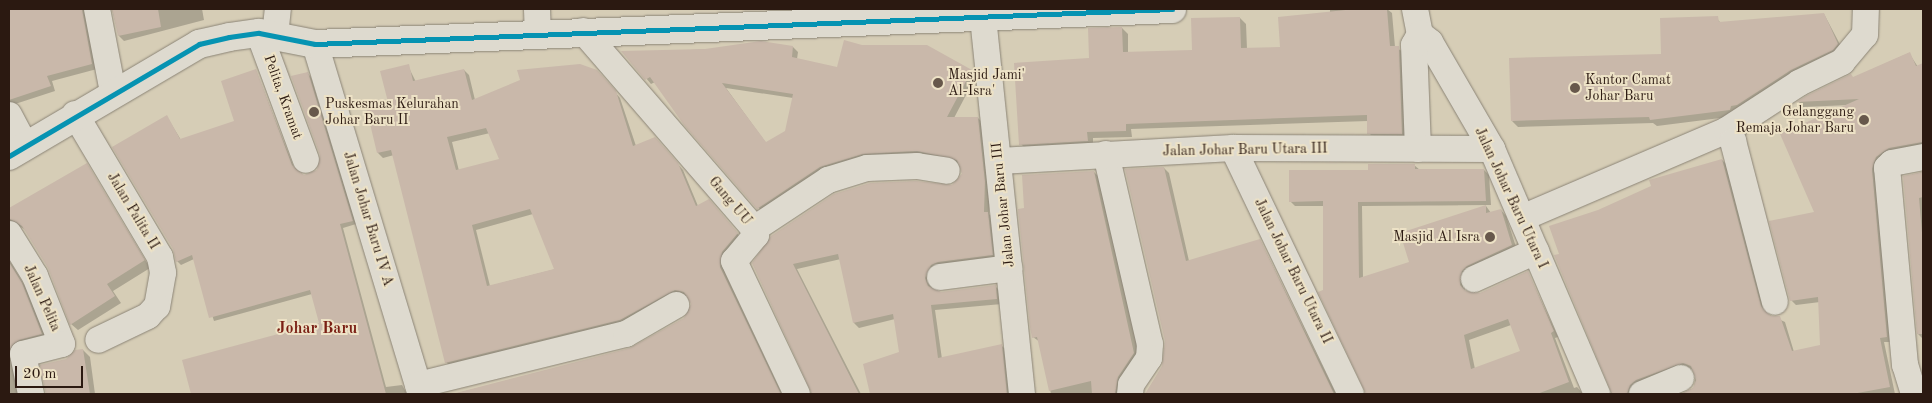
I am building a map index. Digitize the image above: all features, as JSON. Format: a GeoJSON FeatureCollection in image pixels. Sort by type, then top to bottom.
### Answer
{"type":"FeatureCollection","features":[{"type":"Feature","properties":{"kind":"street"},"geometry":{"type":"LineString","coordinates":[[97,9],[110,79]]}},
{"type":"Feature","properties":{"kind":"street"},"geometry":{"type":"LineString","coordinates":[[267,34],[278,9]]}},
{"type":"Feature","properties":{"kind":"street"},"geometry":{"type":"LineString","coordinates":[[9,115],[19,147],[75,114],[110,79],[199,44],[267,34],[315,44],[538,21],[583,31],[852,14],[983,17],[1034,12],[1172,9]]}},
{"type":"Feature","properties":{"kind":"street","name":"Jalan Johar Baru Utara I"},"geometry":{"type":"LineString","coordinates":[[1415,9],[1420,34],[1430,42],[1492,149],[1597,394]]}},
{"type":"Feature","properties":{"kind":"street"},"geometry":{"type":"LineString","coordinates":[[1522,218],[1727,130],[1799,83],[1842,62],[1865,35],[1866,9]]}},
{"type":"Feature","properties":{"kind":"street","name":"Jalan Johar Baru III"},"geometry":{"type":"LineString","coordinates":[[983,17],[1022,394]]}},
{"type":"Feature","properties":{"kind":"street","name":"Gang UU"},"geometry":{"type":"LineString","coordinates":[[583,31],[754,229],[756,235],[752,243],[736,255],[734,261],[797,394]]}},
{"type":"Feature","properties":{"kind":"street","name":"Pelita, Kramat"},"geometry":{"type":"LineString","coordinates":[[267,34],[306,160]]}},
{"type":"Feature","properties":{"kind":"street"},"geometry":{"type":"LineString","coordinates":[[1418,148],[1414,45],[1420,34]]}},
{"type":"Feature","properties":{"kind":"street","name":"Jalan Johar Baru IV A"},"geometry":{"type":"LineString","coordinates":[[315,44],[420,390]]}},
{"type":"Feature","properties":{"kind":"street","name":"Jalan Palita II"},"geometry":{"type":"LineString","coordinates":[[75,114],[160,257],[163,273],[157,306],[148,316],[98,340]]}},
{"type":"Feature","properties":{"kind":"street"},"geometry":{"type":"LineString","coordinates":[[1727,130],[1733,141],[1775,302]]}},
{"type":"Feature","properties":{"kind":"street","name":"Jalan Johar Baru Utara III"},"geometry":{"type":"LineString","coordinates":[[999,161],[1233,148],[1492,149]]}},
{"type":"Feature","properties":{"kind":"street","name":"Jalan Johar Baru Utara II"},"geometry":{"type":"LineString","coordinates":[[1233,148],[1351,394]]}},
{"type":"Feature","properties":{"kind":"street"},"geometry":{"type":"LineString","coordinates":[[1106,154],[1150,344],[1149,358],[1140,367],[1130,394]]}},
{"type":"Feature","properties":{"kind":"street"},"geometry":{"type":"LineString","coordinates":[[1914,394],[1905,365],[1886,168],[1892,163],[1923,158]]}},
{"type":"Feature","properties":{"kind":"street"},"geometry":{"type":"LineString","coordinates":[[754,229],[828,180],[867,168],[918,166],[947,171]]}},
{"type":"Feature","properties":{"kind":"street","name":"Jalan Pelita"},"geometry":{"type":"LineString","coordinates":[[9,234],[35,276],[62,344],[23,354],[31,394]]}},
{"type":"Feature","properties":{"kind":"street"},"geometry":{"type":"LineString","coordinates":[[1474,279],[1536,250]]}},
{"type":"Feature","properties":{"kind":"street"},"geometry":{"type":"LineString","coordinates":[[940,276],[1009,268]]}},
{"type":"Feature","properties":{"kind":"street"},"geometry":{"type":"LineString","coordinates":[[420,390],[626,334],[676,306]]}},
{"type":"Feature","properties":{"kind":"street"},"geometry":{"type":"LineString","coordinates":[[1642,394],[1681,378]]}},
{"type":"Feature","properties":{"kind":"building"},"geometry":{"type":"Polygon","coordinates":[[[9,9],[82,9],[92,64],[47,76],[51,86],[9,100],[9,9]]]}},
{"type":"Feature","properties":{"kind":"building"},"geometry":{"type":"Polygon","coordinates":[[[112,9],[158,9],[161,27],[118,36],[112,9]]]}},
{"type":"Feature","properties":{"kind":"building"},"geometry":{"type":"Polygon","coordinates":[[[1355,9],[1387,9],[1390,46],[1399,46],[1402,134],[1367,134],[1367,115],[1126,124],[1126,131],[1087,132],[1088,141],[1019,145],[1014,63],[1089,58],[1088,28],[1122,27],[1123,52],[1192,50],[1191,18],[1240,17],[1241,48],[1280,47],[1278,17],[1355,9]]]}},
{"type":"Feature","properties":{"kind":"building"},"geometry":{"type":"Polygon","coordinates":[[[1824,13],[1838,44],[1833,50],[1791,70],[1737,105],[1731,106],[1730,110],[1650,120],[1649,117],[1511,121],[1509,58],[1661,54],[1660,18],[1718,16],[1719,22],[1824,13]]]}},
{"type":"Feature","properties":{"kind":"building"},"geometry":{"type":"Polygon","coordinates":[[[844,40],[862,45],[927,45],[972,70],[947,117],[978,117],[985,181],[984,212],[988,212],[993,255],[938,262],[931,265],[925,278],[928,286],[941,292],[996,285],[997,299],[931,305],[938,358],[1002,344],[1007,394],[870,394],[863,364],[899,352],[893,314],[853,323],[838,254],[793,264],[859,394],[812,394],[752,263],[771,236],[834,194],[870,183],[916,181],[952,185],[962,174],[957,160],[917,151],[863,154],[820,167],[757,209],[684,125],[650,77],[645,80],[621,51],[705,49],[761,41],[793,46],[792,57],[837,67],[844,40]],[[722,83],[766,142],[785,131],[793,94],[722,83]]]}},
{"type":"Feature","properties":{"kind":"building"},"geometry":{"type":"Polygon","coordinates":[[[1910,52],[1916,66],[1923,63],[1923,142],[1889,148],[1876,157],[1872,169],[1887,337],[1880,338],[1890,387],[1852,394],[1681,394],[1693,388],[1696,380],[1691,366],[1683,363],[1636,380],[1630,385],[1627,394],[1612,394],[1554,255],[1559,254],[1549,226],[1598,210],[1651,186],[1649,180],[1722,159],[1761,306],[1771,316],[1780,316],[1792,351],[1820,345],[1818,297],[1790,301],[1769,221],[1814,212],[1780,134],[1859,99],[1797,102],[1806,96],[1851,74],[1853,77],[1910,52]]]}},
{"type":"Feature","properties":{"kind":"building"},"geometry":{"type":"Polygon","coordinates":[[[409,64],[413,81],[464,69],[472,100],[520,80],[517,70],[580,64],[597,70],[616,91],[633,146],[655,137],[678,163],[696,206],[709,199],[738,233],[722,252],[720,267],[781,394],[452,394],[630,348],[684,318],[691,304],[684,292],[675,290],[620,320],[445,363],[391,150],[377,153],[366,107],[388,102],[380,71],[409,64]],[[486,128],[447,137],[456,170],[499,159],[486,128]],[[530,209],[472,225],[487,286],[554,269],[530,209]]]}},
{"type":"Feature","properties":{"kind":"building"},"geometry":{"type":"Polygon","coordinates":[[[256,69],[292,165],[304,175],[317,170],[320,155],[291,76],[308,72],[353,221],[340,224],[386,394],[191,394],[182,360],[319,323],[310,290],[209,318],[192,255],[176,262],[173,249],[112,147],[167,115],[180,139],[234,121],[221,81],[256,69]]]}},
{"type":"Feature","properties":{"kind":"building"},"geometry":{"type":"Polygon","coordinates":[[[87,163],[145,260],[107,284],[115,296],[70,325],[48,268],[22,226],[10,219],[9,208],[87,163]]]}},
{"type":"Feature","properties":{"kind":"building"},"geometry":{"type":"Polygon","coordinates":[[[1368,164],[1415,164],[1415,169],[1484,169],[1486,201],[1358,202],[1359,278],[1409,262],[1400,233],[1486,205],[1486,213],[1501,209],[1512,245],[1467,266],[1462,271],[1460,285],[1466,291],[1480,293],[1528,271],[1554,331],[1551,333],[1569,382],[1537,394],[1366,394],[1318,292],[1323,290],[1323,201],[1289,202],[1289,170],[1368,170],[1368,164]],[[1508,319],[1464,335],[1471,369],[1520,351],[1508,319]]]}},
{"type":"Feature","properties":{"kind":"building"},"geometry":{"type":"Polygon","coordinates":[[[1164,167],[1186,261],[1260,239],[1334,394],[1145,394],[1162,366],[1165,341],[1125,169],[1164,167]]]}},
{"type":"Feature","properties":{"kind":"building"},"geometry":{"type":"Polygon","coordinates":[[[1094,171],[1134,353],[1118,377],[1115,394],[1092,394],[1091,381],[1049,391],[1037,337],[1032,338],[1030,327],[1018,209],[1024,208],[1022,175],[1094,171]]]}},
{"type":"Feature","properties":{"kind":"building"},"geometry":{"type":"Polygon","coordinates":[[[1923,172],[1923,197],[1919,198],[1923,244],[1923,334],[1917,334],[1903,176],[1923,172]]]}},
{"type":"Feature","properties":{"kind":"building"},"geometry":{"type":"Polygon","coordinates":[[[9,262],[22,283],[42,334],[19,340],[9,350],[9,262]]]}},
{"type":"Feature","properties":{"kind":"building"},"geometry":{"type":"Polygon","coordinates":[[[83,349],[90,394],[46,394],[40,365],[66,359],[75,350],[83,349]]]}},
{"type":"Feature","properties":{"kind":"transit line"},"geometry":{"type":"LineString","coordinates":[[9,156],[199,44],[259,33],[315,44],[1172,9]]}},
{"type":"Feature","properties":{"kind":"place","name":"Masjid Jami' Al-Isra'"},"geometry":{"type":"Point","coordinates":[938,83]}},
{"type":"Feature","properties":{"kind":"place","name":"Kantor Camat Johar Baru"},"geometry":{"type":"Point","coordinates":[1575,88]}},
{"type":"Feature","properties":{"kind":"place","name":"Puskesmas Kelurahan Johar Baru II"},"geometry":{"type":"Point","coordinates":[314,112]}},
{"type":"Feature","properties":{"kind":"place","name":"Gelanggang Remaja Johar Baru"},"geometry":{"type":"Point","coordinates":[1864,120]}},
{"type":"Feature","properties":{"kind":"place","name":"Masjid Al Isra"},"geometry":{"type":"Point","coordinates":[1490,237]}},
{"type":"Feature","properties":{"kind":"district","name":"Johar Baru"},"geometry":{"type":"Point","coordinates":[317,329]}}]}
